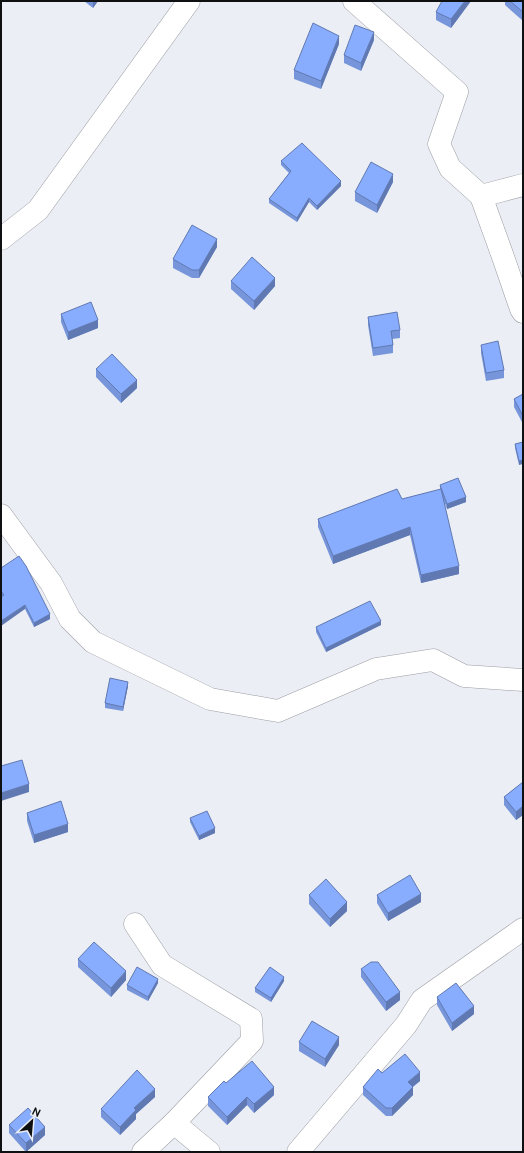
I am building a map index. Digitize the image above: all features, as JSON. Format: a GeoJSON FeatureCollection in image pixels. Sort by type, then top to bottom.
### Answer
{"type":"FeatureCollection","features":[{"type":"Feature","properties":{"kind":"street"},"geometry":{"type":"LineString","coordinates":[[1,240],[38,210],[189,1]]}},
{"type":"Feature","properties":{"kind":"street"},"geometry":{"type":"LineString","coordinates":[[354,1],[457,92],[439,144],[450,168],[481,196],[520,309],[523,312]]}},
{"type":"Feature","properties":{"kind":"street"},"geometry":{"type":"LineString","coordinates":[[481,196],[523,185]]}},
{"type":"Feature","properties":{"kind":"street"},"geometry":{"type":"LineString","coordinates":[[1,515],[51,583],[70,619],[93,642],[210,699],[278,711],[376,669],[432,660],[464,676],[523,680]]}},
{"type":"Feature","properties":{"kind":"street"},"geometry":{"type":"LineString","coordinates":[[135,924],[162,965],[251,1019],[252,1041],[174,1123],[143,1152]]}},
{"type":"Feature","properties":{"kind":"street"},"geometry":{"type":"LineString","coordinates":[[298,1152],[406,1025],[422,1000],[523,929]]}},
{"type":"Feature","properties":{"kind":"street"},"geometry":{"type":"LineString","coordinates":[[174,1123],[209,1152]]}},
{"type":"Feature","properties":{"kind":"building"},"geometry":{"type":"Polygon","coordinates":[[[442,1],[465,1],[451,19],[436,12],[442,1]]]}},
{"type":"Feature","properties":{"kind":"building"},"geometry":{"type":"Polygon","coordinates":[[[510,1],[523,1],[523,12],[510,1]]]}},
{"type":"Feature","properties":{"kind":"building"},"geometry":{"type":"Polygon","coordinates":[[[313,23],[339,36],[321,81],[294,70],[313,23]]]}},
{"type":"Feature","properties":{"kind":"building"},"geometry":{"type":"Polygon","coordinates":[[[355,25],[374,32],[361,63],[344,55],[355,25]]]}},
{"type":"Feature","properties":{"kind":"building"},"geometry":{"type":"Polygon","coordinates":[[[302,143],[341,181],[317,206],[309,198],[297,218],[269,199],[291,171],[281,161],[302,143]]]}},
{"type":"Feature","properties":{"kind":"building"},"geometry":{"type":"Polygon","coordinates":[[[371,162],[393,174],[377,205],[355,192],[371,162]]]}},
{"type":"Feature","properties":{"kind":"building"},"geometry":{"type":"Polygon","coordinates":[[[192,225],[217,239],[199,270],[192,270],[173,259],[192,225]]]}},
{"type":"Feature","properties":{"kind":"building"},"geometry":{"type":"Polygon","coordinates":[[[252,257],[275,278],[254,301],[231,281],[252,257]]]}},
{"type":"Feature","properties":{"kind":"building"},"geometry":{"type":"Polygon","coordinates":[[[91,302],[98,320],[68,332],[61,314],[91,302]]]}},
{"type":"Feature","properties":{"kind":"building"},"geometry":{"type":"Polygon","coordinates":[[[397,312],[400,330],[391,331],[393,345],[373,348],[368,317],[397,312]]]}},
{"type":"Feature","properties":{"kind":"building"},"geometry":{"type":"Polygon","coordinates":[[[498,341],[504,370],[486,373],[481,345],[498,341]]]}},
{"type":"Feature","properties":{"kind":"building"},"geometry":{"type":"Polygon","coordinates":[[[112,354],[137,380],[121,394],[96,369],[112,354]]]}},
{"type":"Feature","properties":{"kind":"building"},"geometry":{"type":"Polygon","coordinates":[[[523,394],[523,416],[514,399],[523,394]]]}},
{"type":"Feature","properties":{"kind":"building"},"geometry":{"type":"Polygon","coordinates":[[[523,442],[523,460],[519,461],[515,444],[523,442]]]}},
{"type":"Feature","properties":{"kind":"building"},"geometry":{"type":"Polygon","coordinates":[[[458,478],[466,497],[447,504],[440,485],[458,478]]]}},
{"type":"Feature","properties":{"kind":"building"},"geometry":{"type":"Polygon","coordinates":[[[397,489],[402,499],[441,489],[459,566],[421,575],[410,527],[333,556],[318,519],[397,489]]]}},
{"type":"Feature","properties":{"kind":"building"},"geometry":{"type":"Polygon","coordinates":[[[19,556],[26,566],[50,614],[34,623],[25,605],[1,621],[1,597],[4,595],[1,591],[1,568],[19,556]]]}},
{"type":"Feature","properties":{"kind":"building"},"geometry":{"type":"Polygon","coordinates":[[[370,601],[381,621],[326,648],[316,627],[370,601]]]}},
{"type":"Feature","properties":{"kind":"building"},"geometry":{"type":"Polygon","coordinates":[[[110,678],[128,682],[123,707],[105,703],[110,678]]]}},
{"type":"Feature","properties":{"kind":"building"},"geometry":{"type":"Polygon","coordinates":[[[22,760],[29,784],[1,793],[1,766],[22,760]]]}},
{"type":"Feature","properties":{"kind":"building"},"geometry":{"type":"Polygon","coordinates":[[[523,782],[523,806],[516,812],[504,797],[523,782]]]}},
{"type":"Feature","properties":{"kind":"building"},"geometry":{"type":"Polygon","coordinates":[[[61,801],[68,824],[34,835],[27,813],[61,801]]]}},
{"type":"Feature","properties":{"kind":"building"},"geometry":{"type":"Polygon","coordinates":[[[207,811],[215,828],[199,836],[190,818],[207,811]]]}},
{"type":"Feature","properties":{"kind":"building"},"geometry":{"type":"Polygon","coordinates":[[[410,875],[421,894],[388,913],[377,895],[410,875]]]}},
{"type":"Feature","properties":{"kind":"building"},"geometry":{"type":"Polygon","coordinates":[[[326,879],[347,902],[330,919],[309,895],[326,879]]]}},
{"type":"Feature","properties":{"kind":"building"},"geometry":{"type":"Polygon","coordinates":[[[94,942],[126,971],[111,988],[78,959],[94,942]]]}},
{"type":"Feature","properties":{"kind":"building"},"geometry":{"type":"Polygon","coordinates":[[[371,962],[378,962],[400,992],[386,1002],[361,969],[371,962]]]}},
{"type":"Feature","properties":{"kind":"building"},"geometry":{"type":"Polygon","coordinates":[[[137,967],[158,979],[148,997],[127,985],[137,967]]]}},
{"type":"Feature","properties":{"kind":"building"},"geometry":{"type":"Polygon","coordinates":[[[270,967],[284,977],[271,998],[255,988],[270,967]]]}},
{"type":"Feature","properties":{"kind":"building"},"geometry":{"type":"Polygon","coordinates":[[[456,983],[474,1006],[452,1023],[437,997],[456,983]]]}},
{"type":"Feature","properties":{"kind":"building"},"geometry":{"type":"Polygon","coordinates":[[[312,1021],[339,1037],[325,1059],[299,1042],[312,1021]]]}},
{"type":"Feature","properties":{"kind":"building"},"geometry":{"type":"Polygon","coordinates":[[[405,1054],[420,1072],[408,1082],[413,1087],[392,1108],[386,1108],[363,1087],[378,1069],[382,1073],[405,1054]]]}},
{"type":"Feature","properties":{"kind":"building"},"geometry":{"type":"Polygon","coordinates":[[[252,1061],[274,1087],[254,1104],[247,1097],[227,1117],[208,1097],[224,1081],[226,1083],[252,1061]]]}},
{"type":"Feature","properties":{"kind":"building"},"geometry":{"type":"Polygon","coordinates":[[[137,1070],[155,1089],[134,1108],[136,1110],[120,1127],[101,1109],[137,1070]]]}},
{"type":"Feature","properties":{"kind":"building"},"geometry":{"type":"Polygon","coordinates":[[[28,1108],[45,1127],[26,1143],[9,1125],[28,1108]]]}}]}
